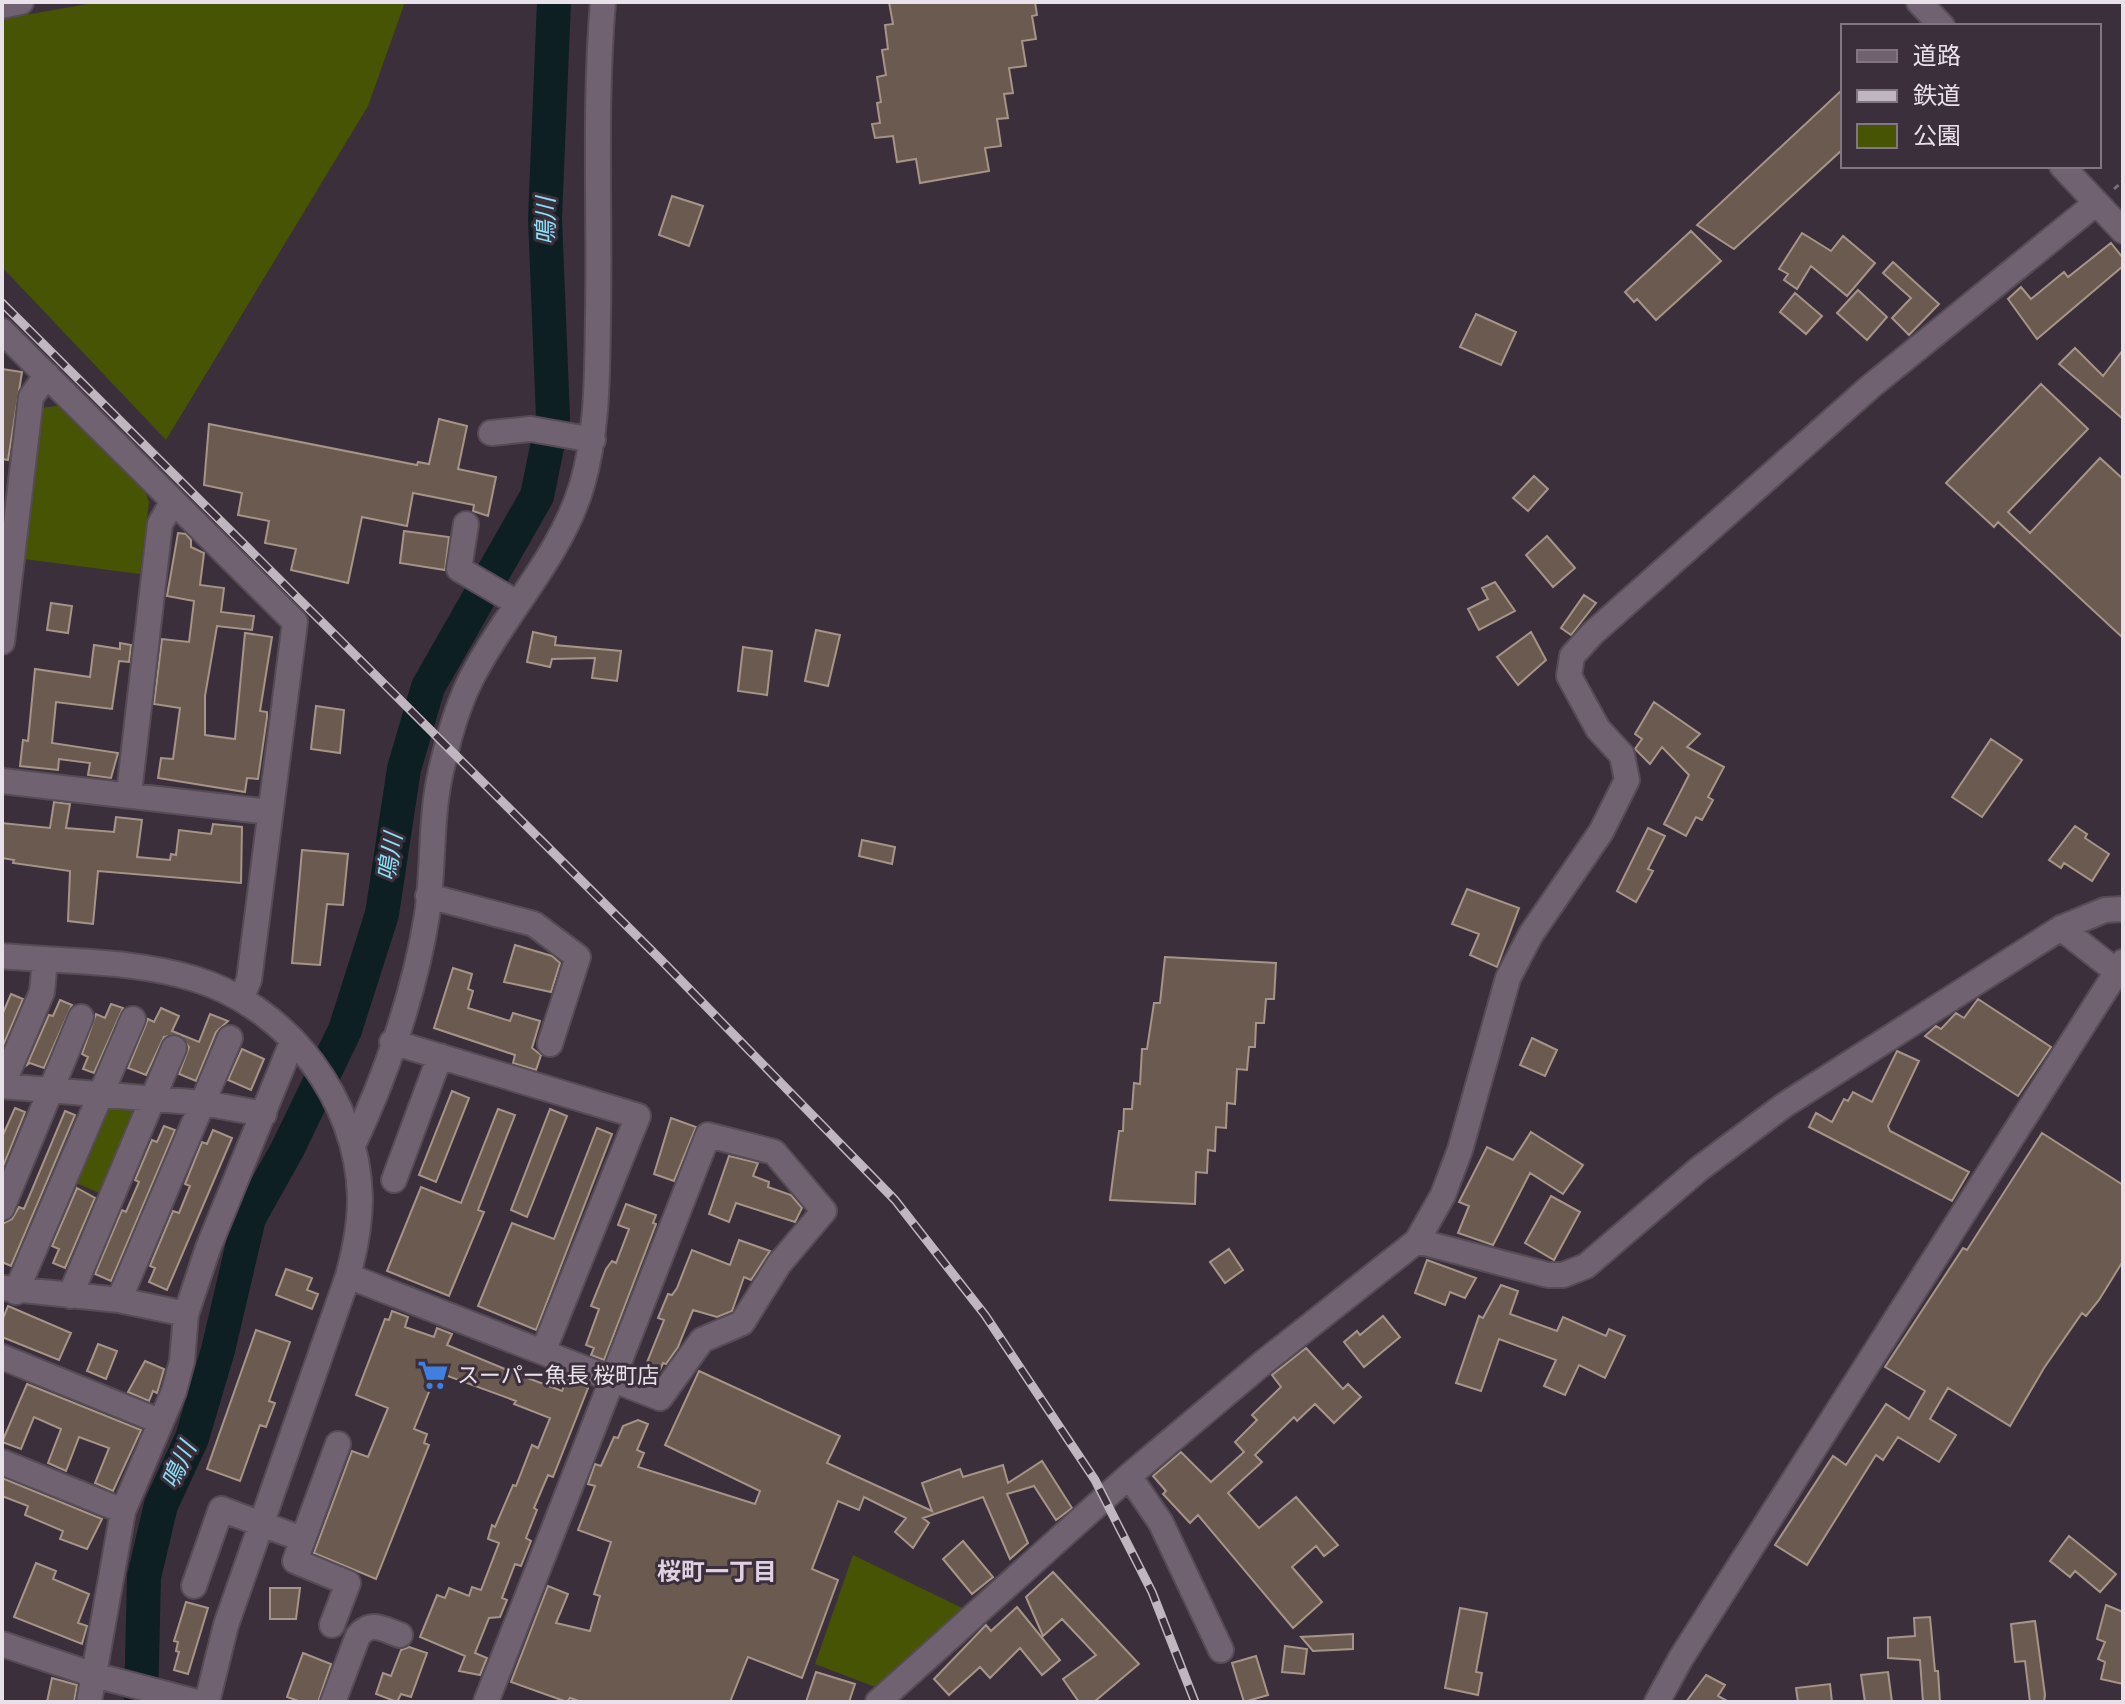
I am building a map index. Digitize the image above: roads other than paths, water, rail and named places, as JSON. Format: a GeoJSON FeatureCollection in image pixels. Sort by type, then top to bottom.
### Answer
{"type":"FeatureCollection","features":[{"type":"Feature","properties":{"kind":"street"},"geometry":{"type":"LineString","coordinates":[[2,6],[21,2]]}},
{"type":"Feature","properties":{"kind":"street"},"geometry":{"type":"LineString","coordinates":[[353,1145],[369,1111],[417,971],[438,789],[456,716],[475,670],[562,536],[581,487],[593,440],[598,283],[598,62],[603,2]]}},
{"type":"Feature","properties":{"kind":"street"},"geometry":{"type":"LineString","coordinates":[[1919,2],[1940,24]]}},
{"type":"Feature","properties":{"kind":"street"},"geometry":{"type":"LineString","coordinates":[[2064,168],[2123,231]]}},
{"type":"Feature","properties":{"kind":"street"},"geometry":{"type":"LineString","coordinates":[[878,1702],[1129,1476],[1264,1362],[1417,1241],[1443,1195],[1460,1150],[1508,978],[1531,934],[1601,832],[1627,780],[1622,755],[1578,698],[1569,676],[1572,656],[1593,633],[1870,387],[2095,204]]}},
{"type":"Feature","properties":{"kind":"street"},"geometry":{"type":"LineString","coordinates":[[2,331],[295,622],[249,980],[241,999]]}},
{"type":"Feature","properties":{"kind":"street"},"geometry":{"type":"LineString","coordinates":[[2,642],[31,397],[47,375]]}},
{"type":"Feature","properties":{"kind":"street"},"geometry":{"type":"LineString","coordinates":[[491,433],[531,429],[593,440]]}},
{"type":"Feature","properties":{"kind":"street"},"geometry":{"type":"LineString","coordinates":[[129,793],[160,524],[173,501]]}},
{"type":"Feature","properties":{"kind":"street"},"geometry":{"type":"LineString","coordinates":[[466,524],[459,569],[517,603]]}},
{"type":"Feature","properties":{"kind":"street"},"geometry":{"type":"LineString","coordinates":[[2,781],[129,793],[270,812]]}},
{"type":"Feature","properties":{"kind":"street"},"geometry":{"type":"LineString","coordinates":[[428,896],[534,924],[578,957],[550,1044]]}},
{"type":"Feature","properties":{"kind":"street"},"geometry":{"type":"LineString","coordinates":[[1417,1241],[1548,1275],[1563,1275],[1586,1266],[1699,1169],[1783,1106],[2061,928],[2105,910],[2123,909]]}},
{"type":"Feature","properties":{"kind":"street"},"geometry":{"type":"LineString","coordinates":[[1657,1702],[1681,1658],[2120,966],[2061,928]]}},
{"type":"Feature","properties":{"kind":"street"},"geometry":{"type":"LineString","coordinates":[[2,956],[148,970],[196,979],[257,1007],[301,1048],[336,1101],[353,1145],[360,1199],[358,1236],[348,1276],[226,1625],[207,1702]]}},
{"type":"Feature","properties":{"kind":"street"},"geometry":{"type":"LineString","coordinates":[[45,960],[42,992],[2,1086],[203,1103],[264,1114]]}},
{"type":"Feature","properties":{"kind":"street"},"geometry":{"type":"LineString","coordinates":[[2,1208],[81,1017]]}},
{"type":"Feature","properties":{"kind":"street"},"geometry":{"type":"LineString","coordinates":[[133,1019],[9,1289],[119,1300],[186,1314]]}},
{"type":"Feature","properties":{"kind":"street"},"geometry":{"type":"LineString","coordinates":[[119,1300],[230,1038]]}},
{"type":"Feature","properties":{"kind":"street"},"geometry":{"type":"LineString","coordinates":[[392,1042],[638,1116],[543,1352]]}},
{"type":"Feature","properties":{"kind":"street"},"geometry":{"type":"LineString","coordinates":[[70,1296],[174,1048]]}},
{"type":"Feature","properties":{"kind":"street"},"geometry":{"type":"LineString","coordinates":[[89,1702],[123,1511],[174,1391],[182,1361],[186,1314],[208,1248],[264,1114],[301,1048]]}},
{"type":"Feature","properties":{"kind":"street"},"geometry":{"type":"LineString","coordinates":[[394,1180],[440,1056]]}},
{"type":"Feature","properties":{"kind":"street"},"geometry":{"type":"LineString","coordinates":[[348,1276],[614,1378],[660,1398],[702,1340],[742,1323],[779,1264],[824,1211],[774,1152],[708,1135],[614,1378],[486,1702]]}},
{"type":"Feature","properties":{"kind":"street"},"geometry":{"type":"LineString","coordinates":[[2,1357],[159,1421]]}},
{"type":"Feature","properties":{"kind":"street"},"geometry":{"type":"LineString","coordinates":[[332,1625],[348,1583],[295,1561],[338,1444]]}},
{"type":"Feature","properties":{"kind":"street"},"geometry":{"type":"LineString","coordinates":[[2,1462],[123,1511]]}},
{"type":"Feature","properties":{"kind":"street"},"geometry":{"type":"LineString","coordinates":[[1129,1476],[1161,1523],[1221,1650]]}},
{"type":"Feature","properties":{"kind":"street"},"geometry":{"type":"LineString","coordinates":[[194,1586],[221,1509],[302,1539]]}},
{"type":"Feature","properties":{"kind":"street"},"geometry":{"type":"LineString","coordinates":[[333,1702],[358,1636],[366,1627],[373,1625],[400,1635]]}},
{"type":"Feature","properties":{"kind":"street"},"geometry":{"type":"LineString","coordinates":[[2,1644],[94,1675],[197,1702]]}},
{"type":"Feature","properties":{"kind":"waterway","name":"鳴川"},"geometry":{"type":"LineString","coordinates":[[141,1702],[144,1577],[161,1505],[192,1438],[218,1350],[249,1218],[287,1150],[345,1030],[382,914],[404,769],[428,687],[537,496],[553,418],[545,218],[554,2]]}},
{"type":"Feature","properties":{"kind":"railway"},"geometry":{"type":"LineString","coordinates":[[2,303],[661,960],[895,1200],[985,1315],[1095,1480],[1152,1592],[1195,1702]]}},
{"type":"Feature","properties":{"kind":"place","name":"スーパー魚長 桜町店"},"geometry":{"type":"Point","coordinates":[433,1375]}},
{"type":"Feature","properties":{"kind":"district","name":"桜町一丁目"},"geometry":{"type":"Point","coordinates":[717,1572]}}]}
